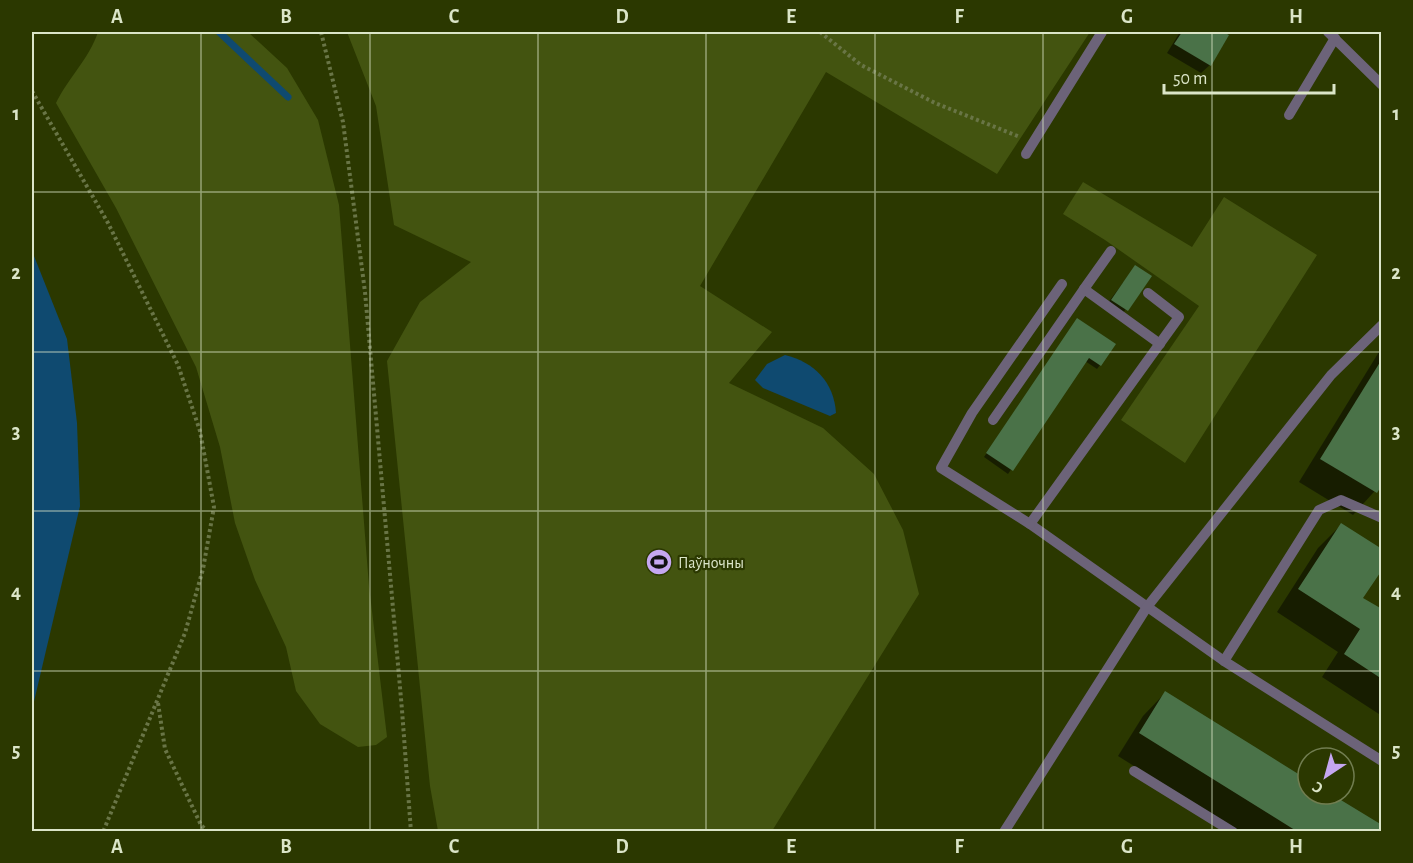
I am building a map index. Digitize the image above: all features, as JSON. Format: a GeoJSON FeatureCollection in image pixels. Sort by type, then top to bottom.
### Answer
{"type":"FeatureCollection","features":[{"type":"Feature","properties":{"kind":"lane"},"geometry":{"type":"LineString","coordinates":[[1026,154],[1102,32]]}},
{"type":"Feature","properties":{"kind":"lane"},"geometry":{"type":"LineString","coordinates":[[1289,115],[1331,35],[1382,85]]}},
{"type":"Feature","properties":{"kind":"lane"},"geometry":{"type":"LineString","coordinates":[[993,420],[1111,251]]}},
{"type":"Feature","properties":{"kind":"lane"},"geometry":{"type":"LineString","coordinates":[[1062,284],[972,413],[941,468],[1030,524],[1224,661],[1382,761]]}},
{"type":"Feature","properties":{"kind":"lane"},"geometry":{"type":"LineString","coordinates":[[1084,289],[1160,344]]}},
{"type":"Feature","properties":{"kind":"lane"},"geometry":{"type":"LineString","coordinates":[[1030,524],[1179,316],[1148,293]]}},
{"type":"Feature","properties":{"kind":"lane"},"geometry":{"type":"LineString","coordinates":[[1004,831],[1147,607],[1331,375],[1382,326]]}},
{"type":"Feature","properties":{"kind":"lane"},"geometry":{"type":"LineString","coordinates":[[1224,661],[1318,510],[1341,500],[1382,518]]}},
{"type":"Feature","properties":{"kind":"lane"},"geometry":{"type":"LineString","coordinates":[[1134,771],[1233,831]]}},
{"type":"Feature","properties":{"kind":"path"},"geometry":{"type":"LineString","coordinates":[[321,32],[343,122],[364,292],[411,831]]}},
{"type":"Feature","properties":{"kind":"path"},"geometry":{"type":"LineString","coordinates":[[820,32],[861,65],[935,103],[1034,142]]}},
{"type":"Feature","properties":{"kind":"path"},"geometry":{"type":"LineString","coordinates":[[32,91],[113,233],[178,365],[200,431],[214,507],[203,569],[185,633],[103,831]]}},
{"type":"Feature","properties":{"kind":"path"},"geometry":{"type":"LineString","coordinates":[[158,702],[165,749],[201,825],[208,831]]}},
{"type":"Feature","properties":{"kind":"green space"},"geometry":{"type":"Polygon","coordinates":[[[98,32],[248,32],[287,68],[318,120],[339,205],[369,586],[387,737],[376,745],[358,747],[320,724],[296,691],[286,647],[255,580],[235,523],[220,447],[196,367],[116,208],[56,103],[89,51],[98,32]]]}},
{"type":"Feature","properties":{"kind":"green space","name":"Паўночны"},"geometry":{"type":"Polygon","coordinates":[[[347,32],[1090,32],[997,174],[826,72],[700,286],[772,332],[729,383],[823,428],[874,474],[903,530],[919,594],[772,831],[438,831],[430,786],[387,361],[420,302],[471,262],[394,225],[376,106],[347,32]]]}},
{"type":"Feature","properties":{"kind":"green space"},"geometry":{"type":"Polygon","coordinates":[[[1083,182],[1192,247],[1224,197],[1317,255],[1185,463],[1121,420],[1199,306],[1105,240],[1063,214],[1083,182]]]}},
{"type":"Feature","properties":{"kind":"water"},"geometry":{"type":"Polygon","coordinates":[[[32,251],[67,339],[77,423],[80,506],[32,710],[32,251]]]}},
{"type":"Feature","properties":{"kind":"water"},"geometry":{"type":"Polygon","coordinates":[[[785,355],[805,363],[821,375],[831,392],[836,413],[830,416],[763,388],[755,380],[767,364],[785,355]]]}},
{"type":"Feature","properties":{"kind":"building"},"geometry":{"type":"Polygon","coordinates":[[[1182,32],[1223,32],[1229,35],[1211,66],[1174,44],[1182,32]]]}},
{"type":"Feature","properties":{"kind":"building"},"geometry":{"type":"Polygon","coordinates":[[[1135,265],[1152,276],[1128,311],[1111,300],[1135,265]]]}},
{"type":"Feature","properties":{"kind":"building"},"geometry":{"type":"Polygon","coordinates":[[[1077,318],[1116,344],[1101,366],[1089,358],[1013,471],[986,453],[1077,318]]]}},
{"type":"Feature","properties":{"kind":"building"},"geometry":{"type":"Polygon","coordinates":[[[1382,359],[1382,485],[1377,493],[1320,459],[1382,359]]]}},
{"type":"Feature","properties":{"kind":"building"},"geometry":{"type":"Polygon","coordinates":[[[1341,523],[1382,549],[1382,570],[1363,598],[1382,609],[1382,679],[1344,654],[1360,629],[1298,589],[1341,523]]]}},
{"type":"Feature","properties":{"kind":"building"},"geometry":{"type":"Polygon","coordinates":[[[1165,691],[1296,773],[1296,806],[1351,806],[1382,825],[1382,832],[1298,832],[1139,733],[1165,691]]]}},
{"type":"Feature","properties":{"kind":"waterway"},"geometry":{"type":"LineString","coordinates":[[219,32],[288,97]]}},
{"type":"Feature","properties":{"kind":"place","name":"Паўночны"},"geometry":{"type":"Point","coordinates":[659,562]}}]}
